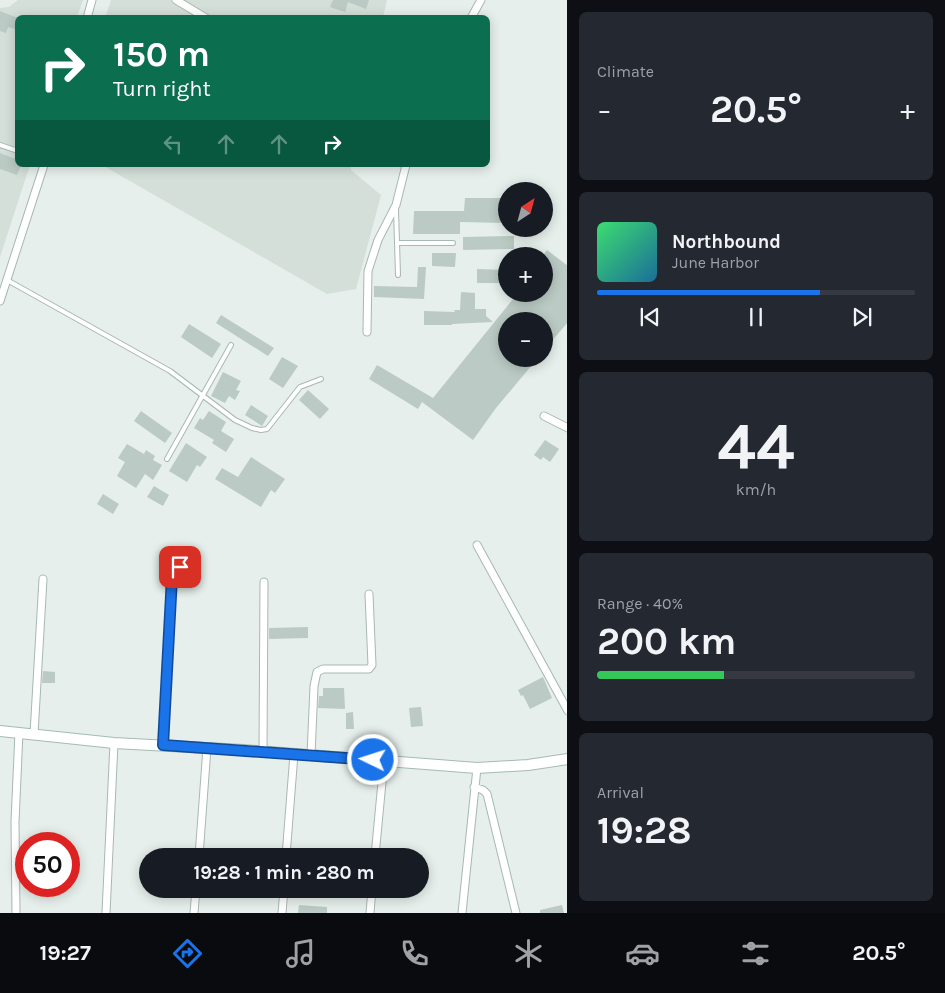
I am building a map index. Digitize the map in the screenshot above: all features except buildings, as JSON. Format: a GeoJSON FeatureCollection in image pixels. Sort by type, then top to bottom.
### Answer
{"type":"FeatureCollection","features":[{"type":"Feature","properties":{"kind":"main road"},"geometry":{"type":"LineString","coordinates":[[0,730],[114,742],[263,751],[477,768],[528,765],[567,759]]}},
{"type":"Feature","properties":{"kind":"street"},"geometry":{"type":"LineString","coordinates":[[88,15],[92,0]]}},
{"type":"Feature","properties":{"kind":"street"},"geometry":{"type":"LineString","coordinates":[[176,0],[201,15]]}},
{"type":"Feature","properties":{"kind":"street"},"geometry":{"type":"LineString","coordinates":[[473,15],[481,0]]}},
{"type":"Feature","properties":{"kind":"street"},"geometry":{"type":"LineString","coordinates":[[1,297],[43,167]]}},
{"type":"Feature","properties":{"kind":"street"},"geometry":{"type":"LineString","coordinates":[[367,332],[368,270],[378,240],[396,205],[406,167]]}},
{"type":"Feature","properties":{"kind":"street"},"geometry":{"type":"LineString","coordinates":[[544,416],[567,428]]}},
{"type":"Feature","properties":{"kind":"street"},"geometry":{"type":"LineString","coordinates":[[477,545],[567,709]]}},
{"type":"Feature","properties":{"kind":"street"},"geometry":{"type":"LineString","coordinates":[[163,745],[172,577],[180,567],[188,566]]}},
{"type":"Feature","properties":{"kind":"street"},"geometry":{"type":"LineString","coordinates":[[34,734],[44,579]]}},
{"type":"Feature","properties":{"kind":"street"},"geometry":{"type":"LineString","coordinates":[[263,751],[264,582]]}},
{"type":"Feature","properties":{"kind":"street"},"geometry":{"type":"LineString","coordinates":[[311,755],[314,686],[317,672],[324,669],[369,669],[372,665],[369,594]]}},
{"type":"Feature","properties":{"kind":"street"},"geometry":{"type":"LineString","coordinates":[[16,913],[15,822],[19,732]]}},
{"type":"Feature","properties":{"kind":"street"},"geometry":{"type":"LineString","coordinates":[[106,913],[114,742]]}},
{"type":"Feature","properties":{"kind":"street"},"geometry":{"type":"LineString","coordinates":[[200,848],[207,748]]}},
{"type":"Feature","properties":{"kind":"street"},"geometry":{"type":"LineString","coordinates":[[287,848],[294,754]]}},
{"type":"Feature","properties":{"kind":"street"},"geometry":{"type":"LineString","coordinates":[[376,848],[384,761]]}},
{"type":"Feature","properties":{"kind":"street"},"geometry":{"type":"LineString","coordinates":[[462,913],[477,768]]}},
{"type":"Feature","properties":{"kind":"street"},"geometry":{"type":"LineString","coordinates":[[474,787],[483,790],[487,794],[516,913]]}},
{"type":"Feature","properties":{"kind":"street"},"geometry":{"type":"LineString","coordinates":[[194,913],[195,898]]}},
{"type":"Feature","properties":{"kind":"street"},"geometry":{"type":"LineString","coordinates":[[282,913],[283,898]]}},
{"type":"Feature","properties":{"kind":"street"},"geometry":{"type":"LineString","coordinates":[[370,913],[371,898]]}},
{"type":"Feature","properties":{"kind":"lane"},"geometry":{"type":"LineString","coordinates":[[0,145],[15,149]]}},
{"type":"Feature","properties":{"kind":"lane"},"geometry":{"type":"LineString","coordinates":[[396,205],[398,274]]}},
{"type":"Feature","properties":{"kind":"lane"},"geometry":{"type":"LineString","coordinates":[[397,243],[452,243]]}},
{"type":"Feature","properties":{"kind":"lane"},"geometry":{"type":"LineString","coordinates":[[7,280],[170,371],[235,420],[261,430],[271,425],[300,387],[321,379]]}},
{"type":"Feature","properties":{"kind":"lane"},"geometry":{"type":"LineString","coordinates":[[167,459],[231,345]]}},
{"type":"Feature","properties":{"kind":"shaded area"},"geometry":{"type":"Polygon","coordinates":[[[18,0],[83,0],[78,15],[15,15],[15,167],[29,167],[0,257],[0,8],[9,7],[18,0]]]}},
{"type":"Feature","properties":{"kind":"shaded area"},"geometry":{"type":"Polygon","coordinates":[[[111,0],[387,0],[383,15],[106,15],[111,0]]]}},
{"type":"Feature","properties":{"kind":"shaded area"},"geometry":{"type":"Polygon","coordinates":[[[105,167],[351,167],[351,170],[381,195],[356,289],[327,294],[105,167]]]}},
{"type":"Feature","properties":{"kind":"route"},"geometry":{"type":"LineString","coordinates":[[180,567],[172,577],[163,745],[373,760]]}}]}
